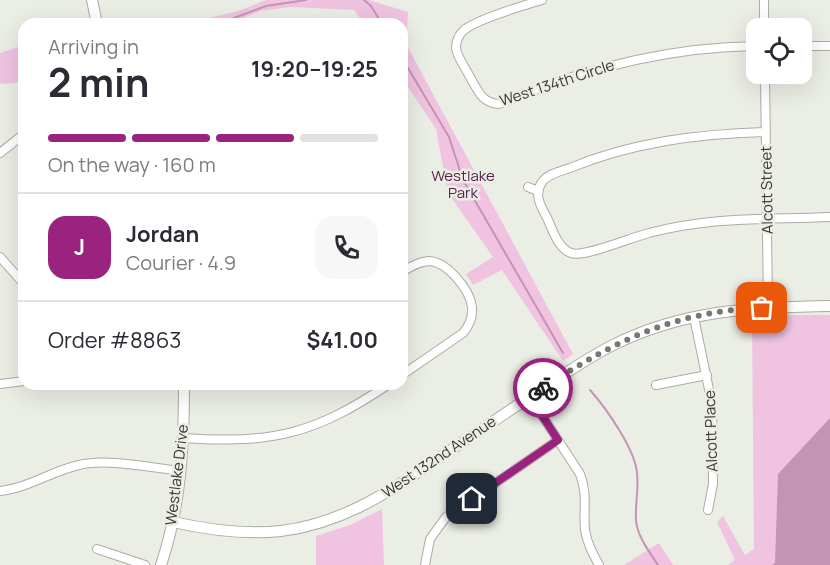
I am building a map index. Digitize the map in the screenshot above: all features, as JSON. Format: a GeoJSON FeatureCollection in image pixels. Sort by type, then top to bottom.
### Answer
{"type":"FeatureCollection","features":[{"type":"Feature","properties":{"kind":"street"},"geometry":{"type":"LineString","coordinates":[[92,0],[96,18]]}},
{"type":"Feature","properties":{"kind":"street","name":"West 134th Circle"},"geometry":{"type":"LineString","coordinates":[[542,0],[466,28],[453,38],[459,57],[487,106],[499,104],[566,78],[627,61],[699,49],[746,47]]}},
{"type":"Feature","properties":{"kind":"street"},"geometry":{"type":"LineString","coordinates":[[764,0],[764,18]]}},
{"type":"Feature","properties":{"kind":"street"},"geometry":{"type":"LineString","coordinates":[[812,45],[830,46]]}},
{"type":"Feature","properties":{"kind":"street","name":"Alcott Street"},"geometry":{"type":"LineString","coordinates":[[765,84],[768,307]]}},
{"type":"Feature","properties":{"kind":"street"},"geometry":{"type":"LineString","coordinates":[[766,132],[693,136],[619,151],[549,177],[541,183],[538,200],[558,240],[564,249],[571,253],[589,253],[639,235],[670,227],[723,220],[830,217]]}},
{"type":"Feature","properties":{"kind":"street"},"geometry":{"type":"LineString","coordinates":[[0,153],[18,139]]}},
{"type":"Feature","properties":{"kind":"street"},"geometry":{"type":"LineString","coordinates":[[528,187],[538,191]]}},
{"type":"Feature","properties":{"kind":"street"},"geometry":{"type":"LineString","coordinates":[[568,263],[571,253]]}},
{"type":"Feature","properties":{"kind":"street"},"geometry":{"type":"LineString","coordinates":[[408,268],[428,261],[443,265],[457,279],[472,308],[470,323],[463,333],[408,371]]}},
{"type":"Feature","properties":{"kind":"street"},"geometry":{"type":"LineString","coordinates":[[2,262],[18,278]]}},
{"type":"Feature","properties":{"kind":"street","name":"West 132nd Avenue"},"geometry":{"type":"LineString","coordinates":[[173,522],[206,529],[254,533],[291,529],[333,519],[354,511],[390,491],[578,364],[650,329],[728,310],[830,306]]}},
{"type":"Feature","properties":{"kind":"street","name":"Alcott Place"},"geometry":{"type":"LineString","coordinates":[[694,317],[712,404],[713,473],[712,496],[708,510]]}},
{"type":"Feature","properties":{"kind":"street"},"geometry":{"type":"LineString","coordinates":[[656,385],[707,375]]}},
{"type":"Feature","properties":{"kind":"street"},"geometry":{"type":"LineString","coordinates":[[0,384],[18,382]]}},
{"type":"Feature","properties":{"kind":"street","name":"Westlake Drive"},"geometry":{"type":"LineString","coordinates":[[161,565],[173,522],[181,471],[184,390]]}},
{"type":"Feature","properties":{"kind":"street"},"geometry":{"type":"LineString","coordinates":[[184,438],[254,439],[288,434],[335,417],[379,390]]}},
{"type":"Feature","properties":{"kind":"street"},"geometry":{"type":"LineString","coordinates":[[530,397],[580,474],[585,488],[585,530],[591,550],[599,565]]}},
{"type":"Feature","properties":{"kind":"street"},"geometry":{"type":"LineString","coordinates":[[425,565],[430,539],[446,517],[558,440]]}},
{"type":"Feature","properties":{"kind":"street"},"geometry":{"type":"LineString","coordinates":[[0,491],[22,486],[62,470],[88,463],[181,471]]}},
{"type":"Feature","properties":{"kind":"street"},"geometry":{"type":"LineString","coordinates":[[97,549],[145,565]]}},
{"type":"Feature","properties":{"kind":"green space","name":"Westlake Park"},"geometry":{"type":"Polygon","coordinates":[[[266,0],[369,0],[408,12],[408,18],[360,18],[354,10],[291,7],[260,11],[243,18],[209,18],[238,11],[266,0]]]}},
{"type":"Feature","properties":{"kind":"green space"},"geometry":{"type":"Polygon","coordinates":[[[18,47],[18,82],[0,84],[0,53],[18,47]]]}},
{"type":"Feature","properties":{"kind":"green space","name":"Westlake Park"},"geometry":{"type":"Polygon","coordinates":[[[408,48],[573,354],[563,361],[502,270],[473,285],[466,274],[493,257],[448,193],[436,129],[408,87],[408,48]]]}},
{"type":"Feature","properties":{"kind":"green space"},"geometry":{"type":"Polygon","coordinates":[[[780,315],[830,315],[830,565],[728,565],[735,560],[717,522],[723,516],[745,555],[754,549],[752,320],[780,315]]]}},
{"type":"Feature","properties":{"kind":"green space"},"geometry":{"type":"Polygon","coordinates":[[[382,509],[384,565],[316,565],[316,536],[350,525],[382,509]]]}},
{"type":"Feature","properties":{"kind":"green space"},"geometry":{"type":"Polygon","coordinates":[[[659,543],[673,565],[624,565],[659,543]]]}},
{"type":"Feature","properties":{"kind":"shaded area"},"geometry":{"type":"Polygon","coordinates":[[[830,418],[830,565],[772,565],[775,563],[778,474],[830,418]]]}},
{"type":"Feature","properties":{"kind":"waterway"},"geometry":{"type":"LineString","coordinates":[[234,18],[266,6],[306,0]]}},
{"type":"Feature","properties":{"kind":"waterway"},"geometry":{"type":"LineString","coordinates":[[364,0],[378,18]]}},
{"type":"Feature","properties":{"kind":"waterway"},"geometry":{"type":"LineString","coordinates":[[408,68],[449,137],[463,180],[563,353]]}},
{"type":"Feature","properties":{"kind":"waterway"},"geometry":{"type":"LineString","coordinates":[[590,390],[604,407],[631,452],[637,479],[637,526],[644,543],[658,565]]}},
{"type":"Feature","properties":{"kind":"way so far"},"geometry":{"type":"LineString","coordinates":[[543,388],[578,364],[650,329],[728,310],[762,308]]}},
{"type":"Feature","properties":{"kind":"route"},"geometry":{"type":"LineString","coordinates":[[472,499],[558,440],[530,397],[543,388]]}}]}
